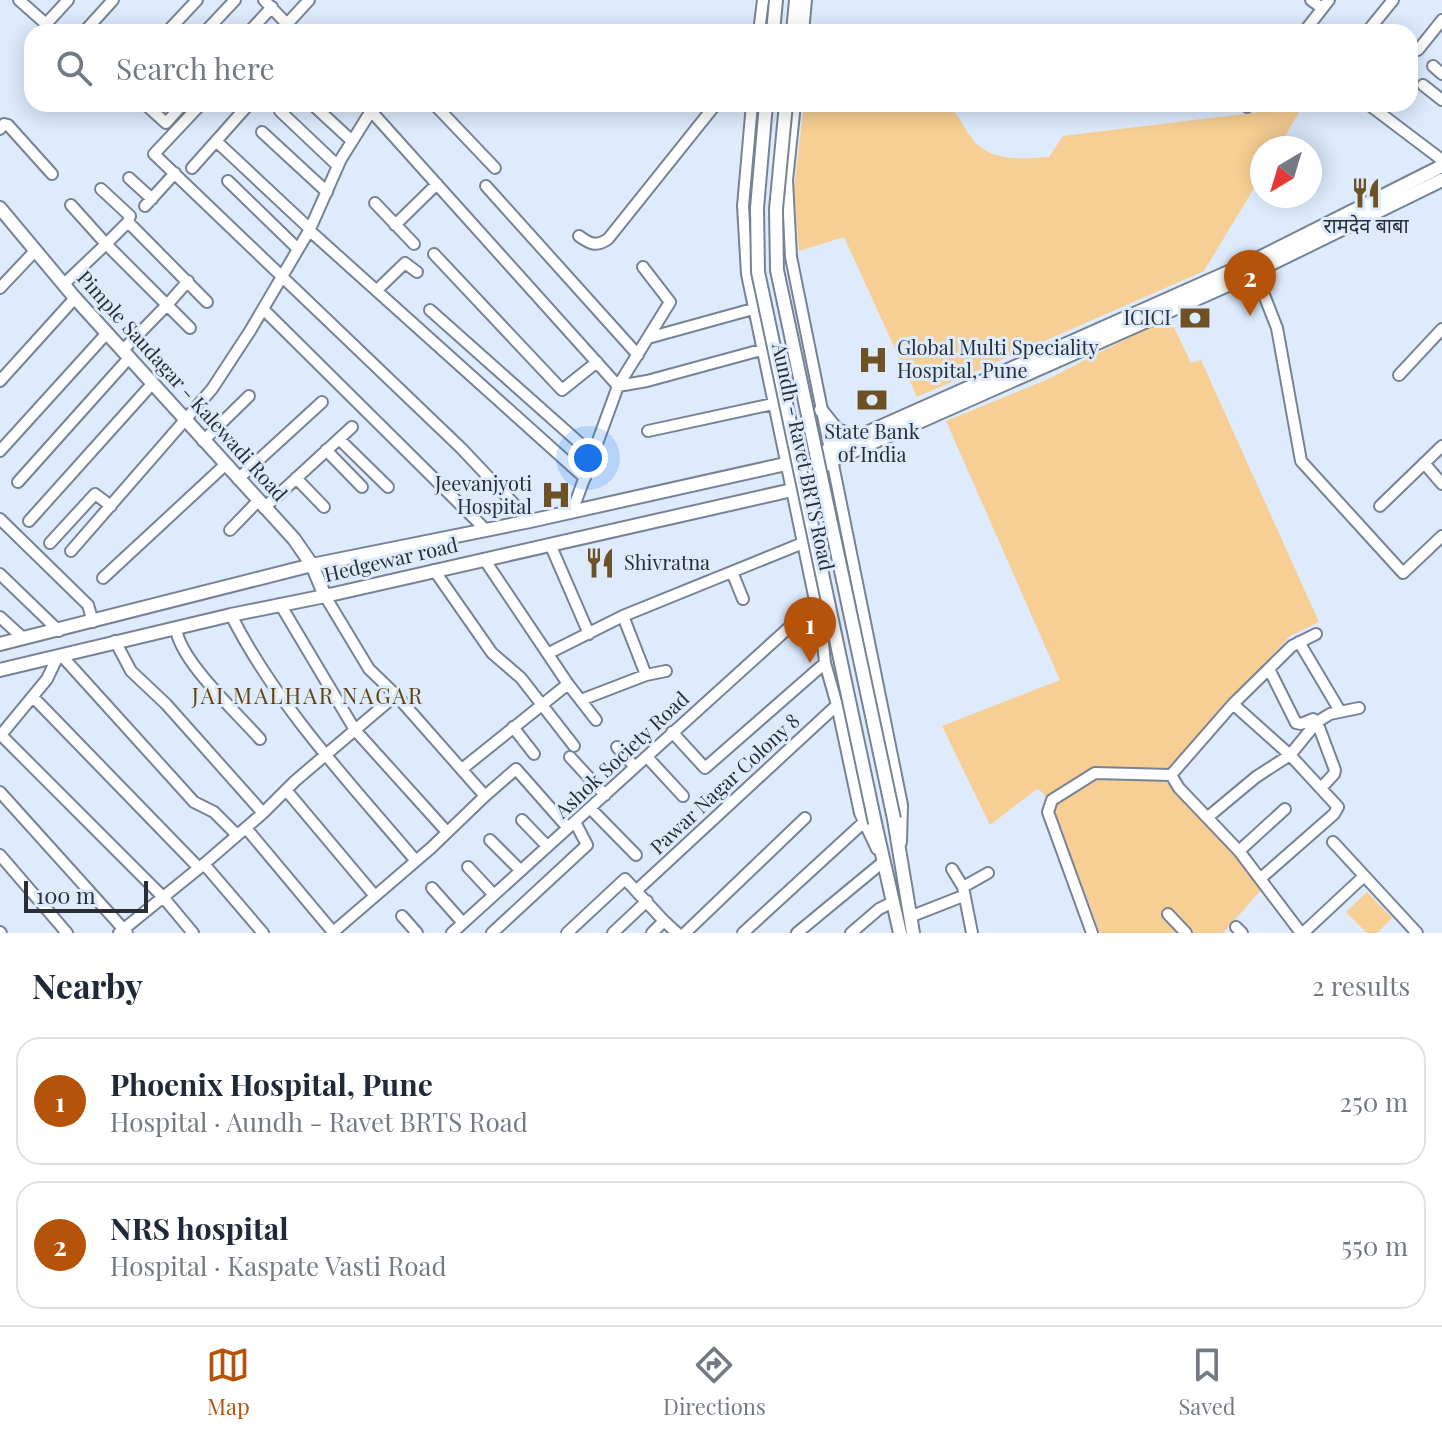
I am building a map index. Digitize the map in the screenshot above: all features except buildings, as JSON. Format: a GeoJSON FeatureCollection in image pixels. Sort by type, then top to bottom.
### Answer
{"type":"FeatureCollection","features":[{"type":"Feature","properties":{"kind":"main road"},"geometry":{"type":"LineString","coordinates":[[774,24],[776,0]]}},
{"type":"Feature","properties":{"kind":"main road"},"geometry":{"type":"LineString","coordinates":[[794,24],[796,0]]}},
{"type":"Feature","properties":{"kind":"main road"},"geometry":{"type":"LineString","coordinates":[[765,112],[757,208],[758,272],[869,822],[893,902],[897,929]]}},
{"type":"Feature","properties":{"kind":"main road"},"geometry":{"type":"LineString","coordinates":[[785,112],[776,209],[777,270],[894,819],[914,927]]}},
{"type":"Feature","properties":{"kind":"main road"},"geometry":{"type":"LineString","coordinates":[[1253,267],[1442,166]]}},
{"type":"Feature","properties":{"kind":"main road"},"geometry":{"type":"LineString","coordinates":[[830,456],[1442,180]]}},
{"type":"Feature","properties":{"kind":"main road","name":"Pimple Saudagar - Kalewadi Road"},"geometry":{"type":"LineString","coordinates":[[0,208],[75,298],[294,539],[312,565],[325,596]]}},
{"type":"Feature","properties":{"kind":"main road"},"geometry":{"type":"LineString","coordinates":[[792,490],[830,456],[859,437],[968,394]]}},
{"type":"Feature","properties":{"kind":"main road"},"geometry":{"type":"LineString","coordinates":[[821,410],[837,430],[859,437]]}},
{"type":"Feature","properties":{"kind":"main road","name":"Hedgewar road"},"geometry":{"type":"LineString","coordinates":[[0,644],[312,565],[830,456]]}},
{"type":"Feature","properties":{"kind":"main road","name":"Hedgewar road"},"geometry":{"type":"LineString","coordinates":[[0,670],[115,641],[792,490]]}},
{"type":"Feature","properties":{"kind":"street"},"geometry":{"type":"LineString","coordinates":[[21,1],[46,24],[68,0]]}},
{"type":"Feature","properties":{"kind":"street"},"geometry":{"type":"LineString","coordinates":[[91,24],[113,0]]}},
{"type":"Feature","properties":{"kind":"street"},"geometry":{"type":"LineString","coordinates":[[174,24],[197,0]]}},
{"type":"Feature","properties":{"kind":"street"},"geometry":{"type":"LineString","coordinates":[[212,24],[235,0]]}},
{"type":"Feature","properties":{"kind":"street"},"geometry":{"type":"LineString","coordinates":[[254,24],[268,4],[287,24],[309,0]]}},
{"type":"Feature","properties":{"kind":"street"},"geometry":{"type":"LineString","coordinates":[[760,24],[763,0]]}},
{"type":"Feature","properties":{"kind":"street"},"geometry":{"type":"LineString","coordinates":[[804,24],[806,0]]}},
{"type":"Feature","properties":{"kind":"street"},"geometry":{"type":"LineString","coordinates":[[1310,24],[1325,4],[1311,0]]}},
{"type":"Feature","properties":{"kind":"street"},"geometry":{"type":"LineString","coordinates":[[1374,24],[1393,0]]}},
{"type":"Feature","properties":{"kind":"street"},"geometry":{"type":"LineString","coordinates":[[1418,50],[1442,20]]}},
{"type":"Feature","properties":{"kind":"street"},"geometry":{"type":"LineString","coordinates":[[1433,66],[1442,74]]}},
{"type":"Feature","properties":{"kind":"street"},"geometry":{"type":"LineString","coordinates":[[1423,85],[1442,100]]}},
{"type":"Feature","properties":{"kind":"street"},"geometry":{"type":"LineString","coordinates":[[154,112],[166,123],[176,112]]}},
{"type":"Feature","properties":{"kind":"street"},"geometry":{"type":"LineString","coordinates":[[193,112],[154,154],[461,448],[530,521]]}},
{"type":"Feature","properties":{"kind":"street"},"geometry":{"type":"LineString","coordinates":[[192,168],[242,112]]}},
{"type":"Feature","properties":{"kind":"street"},"geometry":{"type":"LineString","coordinates":[[281,112],[338,166]]}},
{"type":"Feature","properties":{"kind":"street"},"geometry":{"type":"LineString","coordinates":[[321,112],[352,141]]}},
{"type":"Feature","properties":{"kind":"street"},"geometry":{"type":"LineString","coordinates":[[71,551],[212,389],[309,230],[338,166],[371,112]]}},
{"type":"Feature","properties":{"kind":"street"},"geometry":{"type":"LineString","coordinates":[[377,112],[437,184],[618,386]]}},
{"type":"Feature","properties":{"kind":"street"},"geometry":{"type":"LineString","coordinates":[[442,112],[495,168]]}},
{"type":"Feature","properties":{"kind":"street"},"geometry":{"type":"LineString","coordinates":[[579,236],[590,244],[600,244],[608,239],[710,112]]}},
{"type":"Feature","properties":{"kind":"street","name":"Aundh - Ravet BRTS Road"},"geometry":{"type":"LineString","coordinates":[[751,112],[743,206],[747,274],[816,603],[825,663],[860,813],[869,822]]}},
{"type":"Feature","properties":{"kind":"street","name":"Aundh - Ravet BRTS Road"},"geometry":{"type":"LineString","coordinates":[[794,112],[787,180],[789,242],[902,805],[901,854]]}},
{"type":"Feature","properties":{"kind":"street"},"geometry":{"type":"LineString","coordinates":[[1379,112],[1442,160]]}},
{"type":"Feature","properties":{"kind":"street"},"geometry":{"type":"LineString","coordinates":[[0,129],[4,124],[8,125],[52,174]]}},
{"type":"Feature","properties":{"kind":"street"},"geometry":{"type":"LineString","coordinates":[[262,132],[327,192]]}},
{"type":"Feature","properties":{"kind":"street"},"geometry":{"type":"LineString","coordinates":[[216,141],[402,316],[585,478]]}},
{"type":"Feature","properties":{"kind":"street"},"geometry":{"type":"LineString","coordinates":[[129,178],[148,202],[175,173]]}},
{"type":"Feature","properties":{"kind":"street"},"geometry":{"type":"LineString","coordinates":[[228,181],[298,249]]}},
{"type":"Feature","properties":{"kind":"street"},"geometry":{"type":"LineString","coordinates":[[395,225],[437,184]]}},
{"type":"Feature","properties":{"kind":"street"},"geometry":{"type":"LineString","coordinates":[[486,186],[638,355]]}},
{"type":"Feature","properties":{"kind":"street"},"geometry":{"type":"LineString","coordinates":[[64,284],[128,222],[130,216],[101,189]]}},
{"type":"Feature","properties":{"kind":"street"},"geometry":{"type":"LineString","coordinates":[[375,203],[414,244]]}},
{"type":"Feature","properties":{"kind":"street"},"geometry":{"type":"LineString","coordinates":[[71,205],[190,328]]}},
{"type":"Feature","properties":{"kind":"street"},"geometry":{"type":"LineString","coordinates":[[128,222],[207,302]]}},
{"type":"Feature","properties":{"kind":"street"},"geometry":{"type":"LineString","coordinates":[[0,288],[35,251]]}},
{"type":"Feature","properties":{"kind":"street"},"geometry":{"type":"LineString","coordinates":[[434,254],[560,389],[597,362]]}},
{"type":"Feature","properties":{"kind":"street"},"geometry":{"type":"LineString","coordinates":[[377,290],[405,263],[417,272]]}},
{"type":"Feature","properties":{"kind":"street"},"geometry":{"type":"LineString","coordinates":[[572,512],[618,386],[670,302],[643,267]]}},
{"type":"Feature","properties":{"kind":"street"},"geometry":{"type":"LineString","coordinates":[[1253,267],[1277,328],[1301,461],[1403,573],[1442,536]]}},
{"type":"Feature","properties":{"kind":"street"},"geometry":{"type":"LineString","coordinates":[[18,482],[188,281]]}},
{"type":"Feature","properties":{"kind":"street"},"geometry":{"type":"LineString","coordinates":[[0,381],[75,298]]}},
{"type":"Feature","properties":{"kind":"street"},"geometry":{"type":"LineString","coordinates":[[263,309],[485,529]]}},
{"type":"Feature","properties":{"kind":"street"},"geometry":{"type":"LineString","coordinates":[[648,338],[753,309]]}},
{"type":"Feature","properties":{"kind":"street"},"geometry":{"type":"LineString","coordinates":[[430,310],[593,455]]}},
{"type":"Feature","properties":{"kind":"street"},"geometry":{"type":"LineString","coordinates":[[1399,375],[1442,329]]}},
{"type":"Feature","properties":{"kind":"street"},"geometry":{"type":"LineString","coordinates":[[0,451],[107,333]]}},
{"type":"Feature","properties":{"kind":"street"},"geometry":{"type":"LineString","coordinates":[[618,386],[761,350]]}},
{"type":"Feature","properties":{"kind":"street"},"geometry":{"type":"LineString","coordinates":[[29,521],[152,384]]}},
{"type":"Feature","properties":{"kind":"street"},"geometry":{"type":"LineString","coordinates":[[203,441],[249,396]]}},
{"type":"Feature","properties":{"kind":"street"},"geometry":{"type":"LineString","coordinates":[[238,479],[322,402]]}},
{"type":"Feature","properties":{"kind":"street"},"geometry":{"type":"LineString","coordinates":[[648,431],[773,404]]}},
{"type":"Feature","properties":{"kind":"street"},"geometry":{"type":"LineString","coordinates":[[230,530],[296,478],[352,427]]}},
{"type":"Feature","properties":{"kind":"street"},"geometry":{"type":"LineString","coordinates":[[339,439],[388,487]]}},
{"type":"Feature","properties":{"kind":"street"},"geometry":{"type":"LineString","coordinates":[[1380,506],[1442,446]]}},
{"type":"Feature","properties":{"kind":"street"},"geometry":{"type":"LineString","coordinates":[[326,450],[362,487]]}},
{"type":"Feature","properties":{"kind":"street"},"geometry":{"type":"LineString","coordinates":[[1424,463],[1442,484]]}},
{"type":"Feature","properties":{"kind":"street"},"geometry":{"type":"LineString","coordinates":[[103,578],[225,465]]}},
{"type":"Feature","properties":{"kind":"street"},"geometry":{"type":"LineString","coordinates":[[296,478],[324,507]]}},
{"type":"Feature","properties":{"kind":"street"},"geometry":{"type":"LineString","coordinates":[[50,543],[95,494],[111,506]]}},
{"type":"Feature","properties":{"kind":"street"},"geometry":{"type":"LineString","coordinates":[[0,519],[88,605],[93,622]]}},
{"type":"Feature","properties":{"kind":"street"},"geometry":{"type":"LineString","coordinates":[[549,653],[623,616],[803,543]]}},
{"type":"Feature","properties":{"kind":"street"},"geometry":{"type":"LineString","coordinates":[[550,544],[589,634]]}},
{"type":"Feature","properties":{"kind":"street"},"geometry":{"type":"LineString","coordinates":[[484,559],[568,684],[596,720]]}},
{"type":"Feature","properties":{"kind":"street"},"geometry":{"type":"LineString","coordinates":[[434,570],[492,653],[521,678],[574,746]]}},
{"type":"Feature","properties":{"kind":"street"},"geometry":{"type":"LineString","coordinates":[[732,572],[743,599]]}},
{"type":"Feature","properties":{"kind":"street"},"geometry":{"type":"LineString","coordinates":[[0,574],[59,631]]}},
{"type":"Feature","properties":{"kind":"street"},"geometry":{"type":"LineString","coordinates":[[325,596],[369,669],[396,695],[485,796]]}},
{"type":"Feature","properties":{"kind":"street","name":"Ashok Society Road"},"geometry":{"type":"LineString","coordinates":[[452,933],[816,603]]}},
{"type":"Feature","properties":{"kind":"street"},"geometry":{"type":"LineString","coordinates":[[280,604],[355,730],[447,832]]}},
{"type":"Feature","properties":{"kind":"street"},"geometry":{"type":"LineString","coordinates":[[231,615],[251,654],[326,755],[416,861]]}},
{"type":"Feature","properties":{"kind":"street"},"geometry":{"type":"LineString","coordinates":[[623,616],[646,675]]}},
{"type":"Feature","properties":{"kind":"street"},"geometry":{"type":"LineString","coordinates":[[0,617],[23,638]]}},
{"type":"Feature","properties":{"kind":"street"},"geometry":{"type":"LineString","coordinates":[[176,628],[177,638],[187,657],[260,739]]}},
{"type":"Feature","properties":{"kind":"street"},"geometry":{"type":"LineString","coordinates":[[1171,775],[1233,704],[1299,642],[1316,634]]}},
{"type":"Feature","properties":{"kind":"street"},"geometry":{"type":"LineString","coordinates":[[115,641],[131,671],[166,704],[263,813]]}},
{"type":"Feature","properties":{"kind":"street"},"geometry":{"type":"LineString","coordinates":[[1299,642],[1340,711]]}},
{"type":"Feature","properties":{"kind":"street"},"geometry":{"type":"LineString","coordinates":[[193,933],[163,897],[0,735],[47,679],[60,655],[194,802],[241,832],[333,932],[516,769],[587,845],[492,933]]}},
{"type":"Feature","properties":{"kind":"street"},"geometry":{"type":"LineString","coordinates":[[672,732],[705,768],[825,663]]}},
{"type":"Feature","properties":{"kind":"street"},"geometry":{"type":"LineString","coordinates":[[1269,669],[1296,723],[1313,719],[1317,722],[1335,770],[1322,787]]}},
{"type":"Feature","properties":{"kind":"street"},"geometry":{"type":"LineString","coordinates":[[581,700],[646,675],[666,671]]}},
{"type":"Feature","properties":{"kind":"street"},"geometry":{"type":"LineString","coordinates":[[462,769],[568,684]]}},
{"type":"Feature","properties":{"kind":"street"},"geometry":{"type":"LineString","coordinates":[[0,792],[123,932],[396,695]]}},
{"type":"Feature","properties":{"kind":"street"},"geometry":{"type":"LineString","coordinates":[[33,697],[202,866],[263,933]]}},
{"type":"Feature","properties":{"kind":"street"},"geometry":{"type":"LineString","coordinates":[[1233,704],[1337,803],[1337,810],[1261,878]]}},
{"type":"Feature","properties":{"kind":"street","name":"Pawar Nagar Colony 8"},"geometry":{"type":"LineString","coordinates":[[637,890],[837,705]]}},
{"type":"Feature","properties":{"kind":"street"},"geometry":{"type":"LineString","coordinates":[[1208,817],[1256,777],[1290,755],[1317,722],[1340,711],[1359,708]]}},
{"type":"Feature","properties":{"kind":"street"},"geometry":{"type":"LineString","coordinates":[[513,727],[534,754]]}},
{"type":"Feature","properties":{"kind":"street"},"geometry":{"type":"LineString","coordinates":[[617,747],[635,767]]}},
{"type":"Feature","properties":{"kind":"street"},"geometry":{"type":"LineString","coordinates":[[570,757],[605,795]]}},
{"type":"Feature","properties":{"kind":"street"},"geometry":{"type":"LineString","coordinates":[[647,757],[683,796]]}},
{"type":"Feature","properties":{"kind":"street"},"geometry":{"type":"LineString","coordinates":[[1092,933],[1048,806],[1057,796],[1095,773],[1171,775]]}},
{"type":"Feature","properties":{"kind":"street"},"geometry":{"type":"LineString","coordinates":[[1171,775],[1179,788],[1239,851],[1302,933],[1363,877]]}},
{"type":"Feature","properties":{"kind":"street"},"geometry":{"type":"LineString","coordinates":[[286,790],[375,896]]}},
{"type":"Feature","properties":{"kind":"street"},"geometry":{"type":"LineString","coordinates":[[590,808],[636,855]]}},
{"type":"Feature","properties":{"kind":"street"},"geometry":{"type":"LineString","coordinates":[[1239,851],[1285,809]]}},
{"type":"Feature","properties":{"kind":"street"},"geometry":{"type":"LineString","coordinates":[[685,933],[805,818]]}},
{"type":"Feature","properties":{"kind":"street"},"geometry":{"type":"LineString","coordinates":[[522,820],[547,846]]}},
{"type":"Feature","properties":{"kind":"street"},"geometry":{"type":"LineString","coordinates":[[743,933],[869,822]]}},
{"type":"Feature","properties":{"kind":"street"},"geometry":{"type":"LineString","coordinates":[[490,840],[520,870]]}},
{"type":"Feature","properties":{"kind":"street"},"geometry":{"type":"LineString","coordinates":[[1333,842],[1417,933]]}},
{"type":"Feature","properties":{"kind":"street"},"geometry":{"type":"LineString","coordinates":[[0,855],[67,933]]}},
{"type":"Feature","properties":{"kind":"street"},"geometry":{"type":"LineString","coordinates":[[797,933],[882,860]]}},
{"type":"Feature","properties":{"kind":"street"},"geometry":{"type":"LineString","coordinates":[[468,867],[494,895]]}},
{"type":"Feature","properties":{"kind":"street"},"geometry":{"type":"LineString","coordinates":[[952,869],[963,892],[972,933]]}},
{"type":"Feature","properties":{"kind":"street"},"geometry":{"type":"LineString","coordinates":[[914,927],[988,873]]}},
{"type":"Feature","properties":{"kind":"street"},"geometry":{"type":"LineString","coordinates":[[567,933],[625,879],[677,933]]}},
{"type":"Feature","properties":{"kind":"street"},"geometry":{"type":"LineString","coordinates":[[432,888],[463,923]]}},
{"type":"Feature","properties":{"kind":"street"},"geometry":{"type":"LineString","coordinates":[[613,933],[647,901]]}},
{"type":"Feature","properties":{"kind":"street"},"geometry":{"type":"LineString","coordinates":[[851,933],[879,909],[893,902]]}},
{"type":"Feature","properties":{"kind":"street"},"geometry":{"type":"LineString","coordinates":[[1168,914],[1186,933]]}},
{"type":"Feature","properties":{"kind":"street"},"geometry":{"type":"LineString","coordinates":[[402,916],[417,933]]}},
{"type":"Feature","properties":{"kind":"street"},"geometry":{"type":"LineString","coordinates":[[652,933],[664,921]]}},
{"type":"Feature","properties":{"kind":"shaded area"},"geometry":{"type":"Polygon","coordinates":[[[803,112],[953,112],[986,151],[1006,157],[1027,158],[1049,157],[1063,136],[1260,112],[1299,112],[1285,136],[1250,136],[1250,195],[1204,271],[917,397],[844,237],[799,251],[794,188],[803,112]]]}},
{"type":"Feature","properties":{"kind":"shaded area"},"geometry":{"type":"Polygon","coordinates":[[[1169,317],[1191,363],[1201,360],[1319,622],[1290,636],[1168,769],[1164,780],[1262,889],[1223,933],[1100,933],[1054,810],[1042,792],[1037,789],[990,825],[942,726],[1060,680],[946,421],[1046,380],[1169,317]]]}},
{"type":"Feature","properties":{"kind":"shaded area"},"geometry":{"type":"Polygon","coordinates":[[[1367,892],[1392,918],[1377,933],[1367,933],[1346,912],[1367,892]]]}},
{"type":"Feature","properties":{"kind":"place","name":"रामदेव बाबा"},"geometry":{"type":"Point","coordinates":[1366,193]}},
{"type":"Feature","properties":{"kind":"place","name":"NRS hospital"},"geometry":{"type":"Point","coordinates":[1250,316]}},
{"type":"Feature","properties":{"kind":"place","name":"ICICI"},"geometry":{"type":"Point","coordinates":[1195,318]}},
{"type":"Feature","properties":{"kind":"place","name":"Global Multi Speciality Hospital, Pune"},"geometry":{"type":"Point","coordinates":[873,360]}},
{"type":"Feature","properties":{"kind":"place","name":"State Bank of India"},"geometry":{"type":"Point","coordinates":[872,400]}},
{"type":"Feature","properties":{"kind":"place","name":"Jeevanjyoti Hospital"},"geometry":{"type":"Point","coordinates":[556,495]}},
{"type":"Feature","properties":{"kind":"place","name":"Shivratna"},"geometry":{"type":"Point","coordinates":[600,563]}},
{"type":"Feature","properties":{"kind":"place","name":"Phoenix Hospital, Pune"},"geometry":{"type":"Point","coordinates":[810,663]}},
{"type":"Feature","properties":{"kind":"district","name":"JAI MALHAR NAGAR"},"geometry":{"type":"Point","coordinates":[308,696]}}]}
